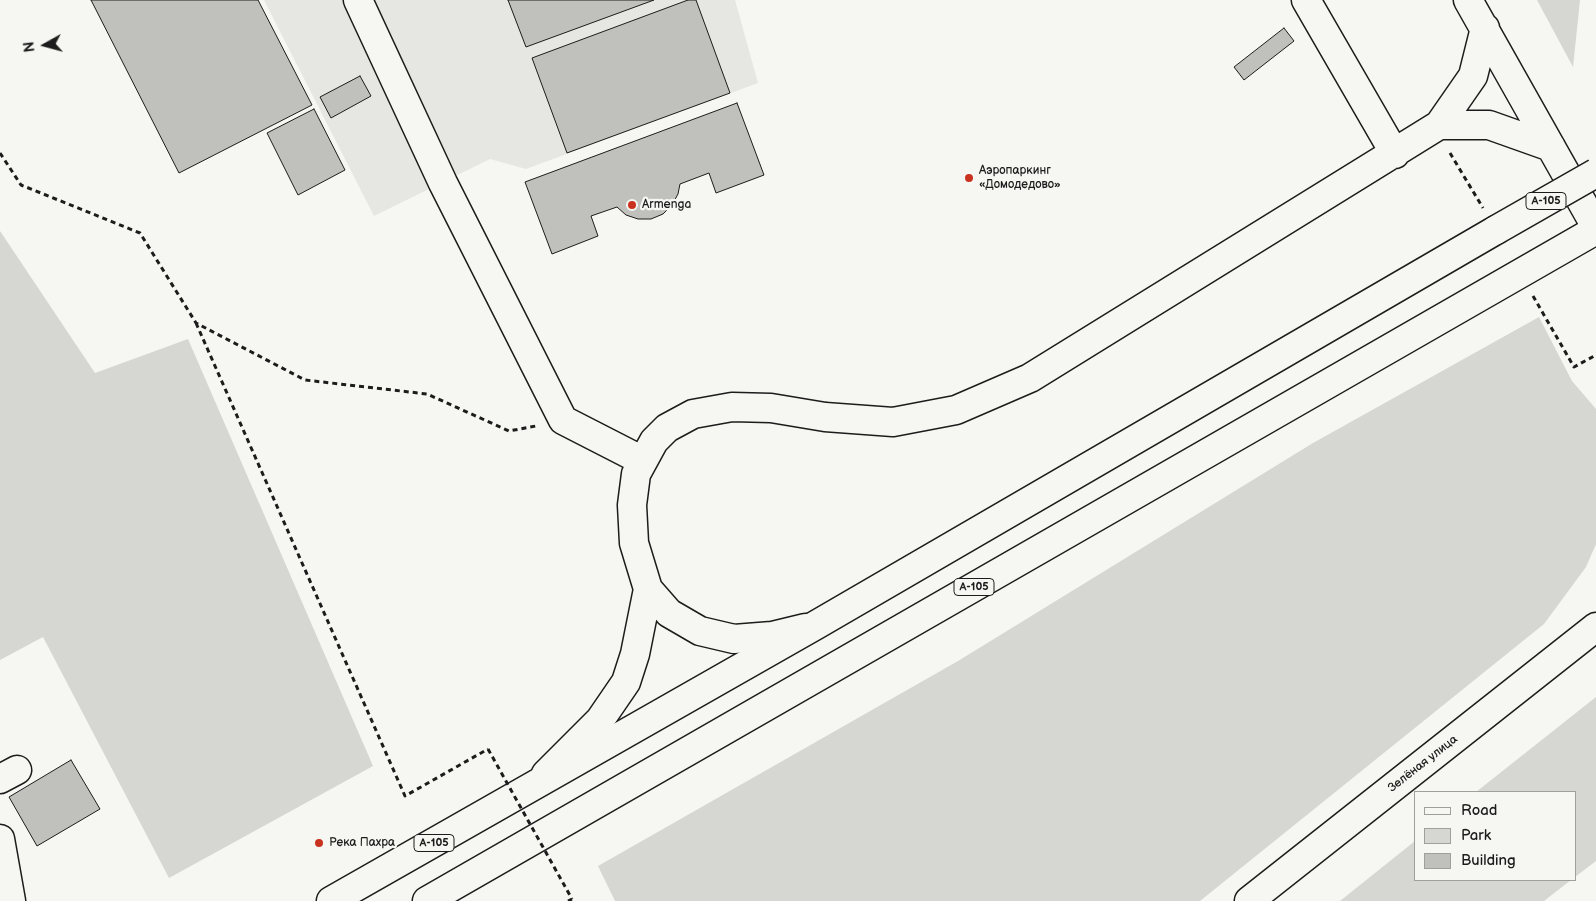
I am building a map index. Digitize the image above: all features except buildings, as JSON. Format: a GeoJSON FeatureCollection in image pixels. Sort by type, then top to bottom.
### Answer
{"type":"FeatureCollection","features":[{"type":"Feature","properties":{"kind":"main road"},"geometry":{"type":"LineString","coordinates":[[358,0],[444,183],[563,420],[643,461]]}},
{"type":"Feature","properties":{"kind":"main road"},"geometry":{"type":"LineString","coordinates":[[1306,0],[1395,154]]}},
{"type":"Feature","properties":{"kind":"main road"},"geometry":{"type":"LineString","coordinates":[[1468,0],[1596,229]]}},
{"type":"Feature","properties":{"kind":"main road"},"geometry":{"type":"LineString","coordinates":[[816,625],[772,636],[734,639],[700,631],[669,613],[648,589],[634,543],[632,505],[636,474],[654,440],[667,428],[693,414],[732,407],[770,408],[825,417],[893,422],[956,410],[1030,378],[1437,127],[1473,76],[1485,28]]}},
{"type":"Feature","properties":{"kind":"main road"},"geometry":{"type":"LineString","coordinates":[[1437,127],[1489,126],[1551,147]]}},
{"type":"Feature","properties":{"kind":"main road","name":"А-105"},"geometry":{"type":"LineString","coordinates":[[331,901],[816,625],[1596,173]]}},
{"type":"Feature","properties":{"kind":"main road","name":"А-105"},"geometry":{"type":"LineString","coordinates":[[427,901],[1596,229]]}},
{"type":"Feature","properties":{"kind":"main road"},"geometry":{"type":"LineString","coordinates":[[536,784],[600,720],[626,682],[635,654],[648,589]]}},
{"type":"Feature","properties":{"kind":"main road","name":"Зелёная улица"},"geometry":{"type":"LineString","coordinates":[[1249,901],[1596,628]]}},
{"type":"Feature","properties":{"kind":"main road"},"geometry":{"type":"LineString","coordinates":[[0,840],[10,901]]}},
{"type":"Feature","properties":{"kind":"path"},"geometry":{"type":"LineString","coordinates":[[1437,127],[1496,230]]}},
{"type":"Feature","properties":{"kind":"path"},"geometry":{"type":"LineString","coordinates":[[0,153],[21,185],[140,233],[196,323],[405,796],[488,749],[570,900]]}},
{"type":"Feature","properties":{"kind":"path"},"geometry":{"type":"LineString","coordinates":[[1520,274],[1574,367],[1596,355]]}},
{"type":"Feature","properties":{"kind":"path"},"geometry":{"type":"LineString","coordinates":[[196,323],[305,380],[427,394],[509,431],[563,420]]}},
{"type":"Feature","properties":{"kind":"shaded area"},"geometry":{"type":"Polygon","coordinates":[[[264,0],[735,0],[758,83],[526,169],[490,159],[374,216],[264,0]]]}},
{"type":"Feature","properties":{"kind":"green space"},"geometry":{"type":"Polygon","coordinates":[[[1537,0],[1580,0],[1573,67],[1537,0]]]}},
{"type":"Feature","properties":{"kind":"green space"},"geometry":{"type":"Polygon","coordinates":[[[0,231],[95,373],[188,339],[373,766],[169,878],[43,637],[0,660],[0,231]]]}},
{"type":"Feature","properties":{"kind":"green space"},"geometry":{"type":"Polygon","coordinates":[[[1539,317],[1572,381],[1596,409],[1596,544],[1586,567],[1544,624],[1200,901],[615,901],[598,866],[958,661],[1313,443],[1539,317]]]}},
{"type":"Feature","properties":{"kind":"green space"},"geometry":{"type":"Polygon","coordinates":[[[1596,697],[1596,861],[1576,876],[1576,791],[1477,791],[1596,697]]]}},
{"type":"Feature","properties":{"kind":"green space"},"geometry":{"type":"Polygon","coordinates":[[[1414,842],[1414,881],[1570,881],[1544,901],[1340,901],[1414,842]]]}},
{"type":"Feature","properties":{"kind":"place","name":"Аэропаркинг «Домодедово»"},"geometry":{"type":"Point","coordinates":[969,178]}},
{"type":"Feature","properties":{"kind":"place","name":"Armenga"},"geometry":{"type":"Point","coordinates":[632,205]}},
{"type":"Feature","properties":{"kind":"place","name":"Река Пахра"},"geometry":{"type":"Point","coordinates":[319,843]}}]}
